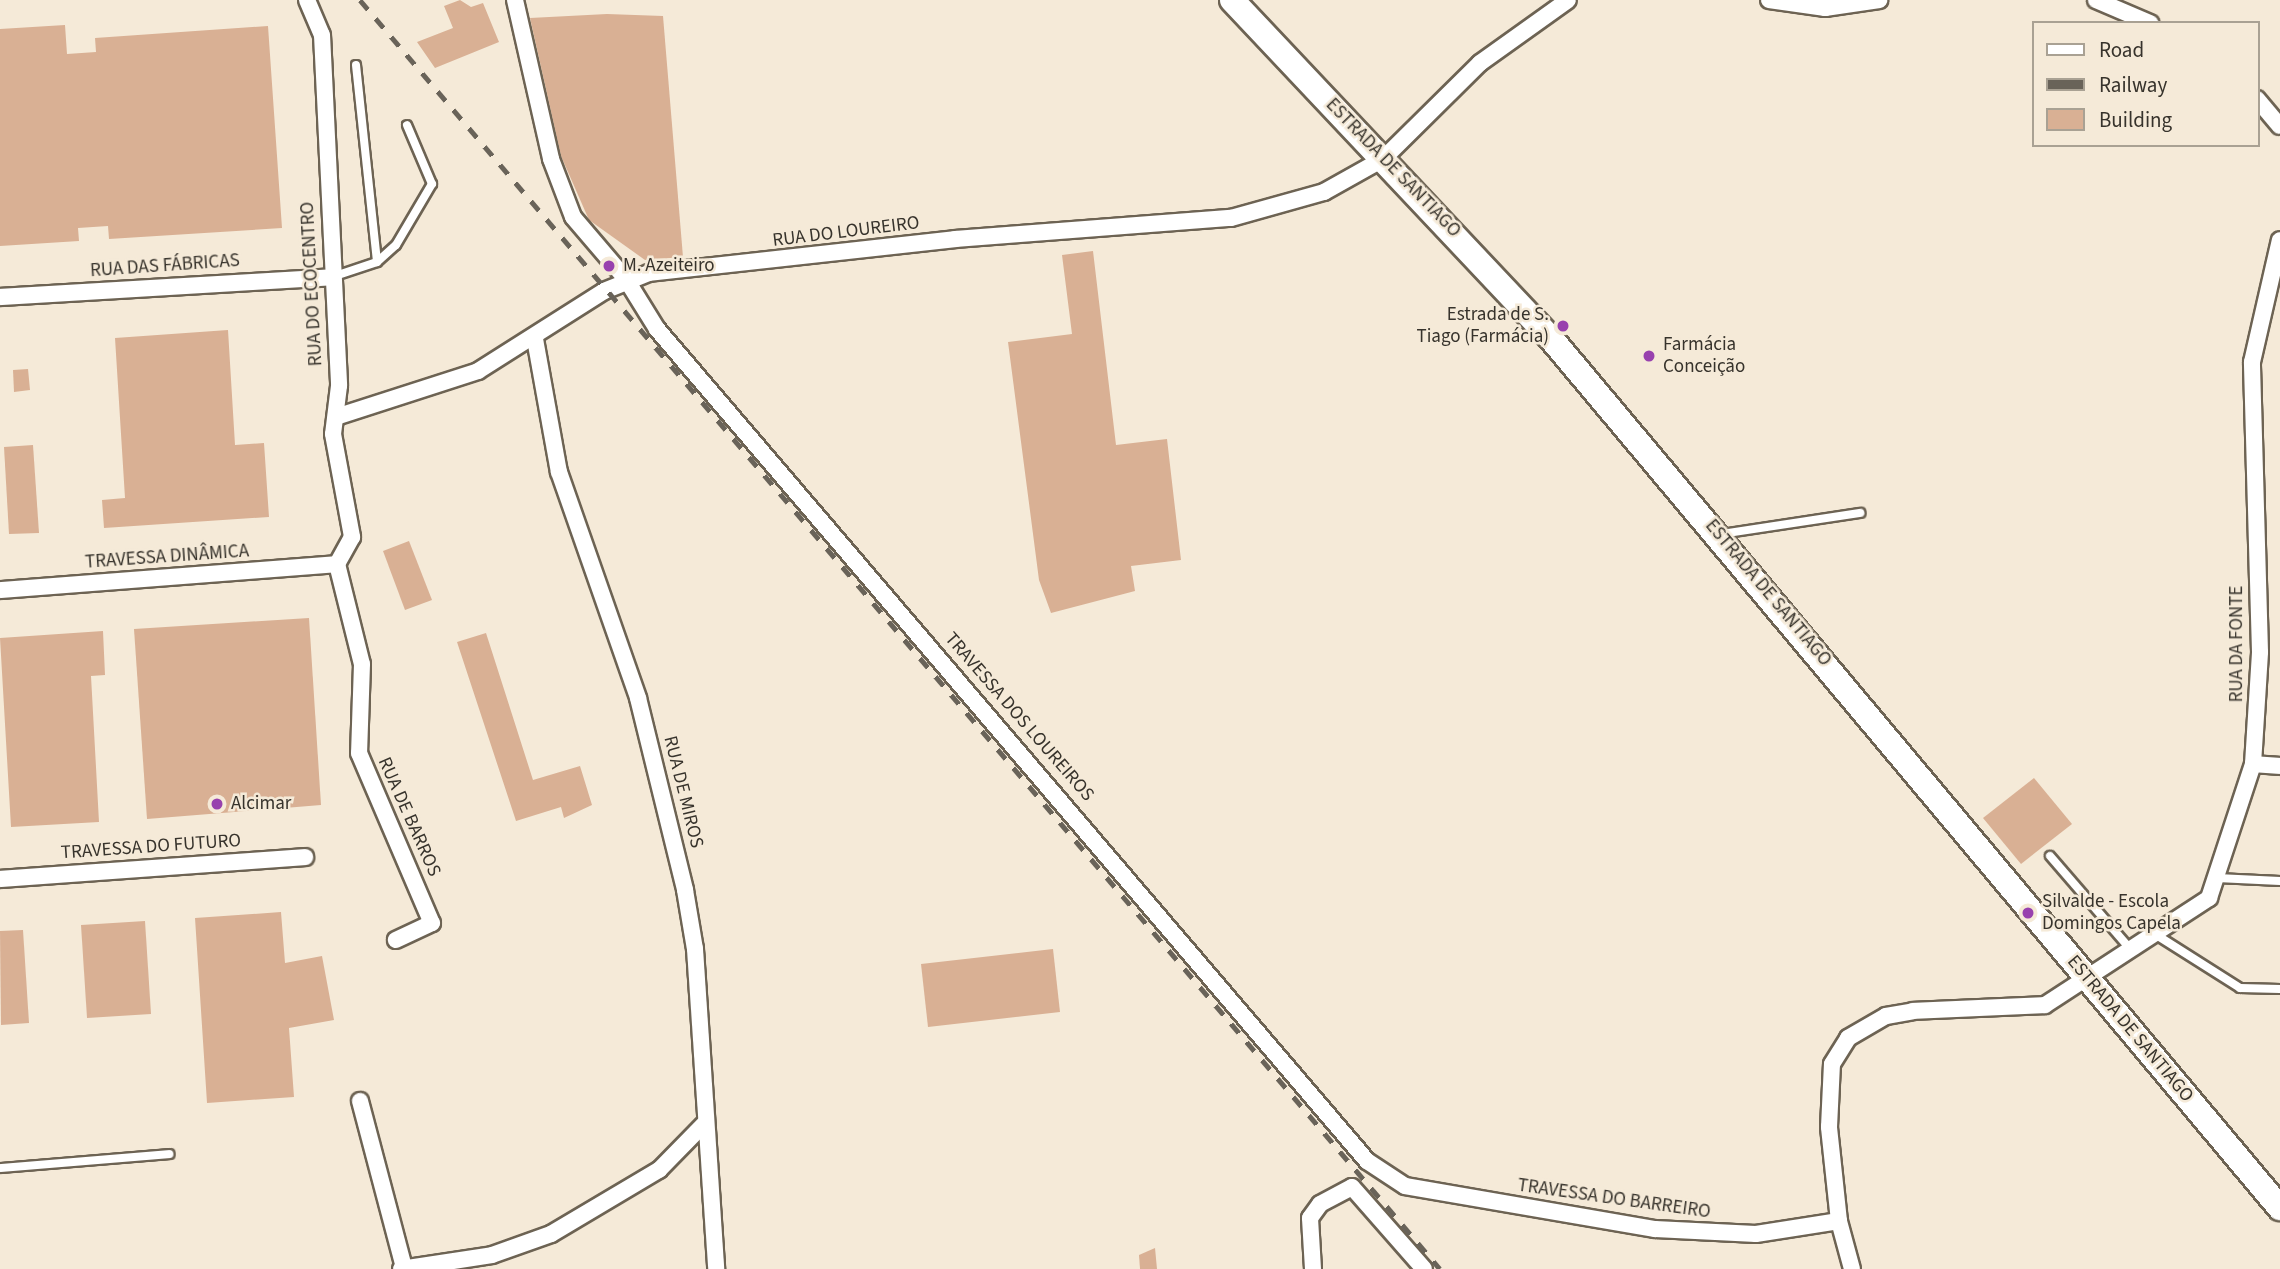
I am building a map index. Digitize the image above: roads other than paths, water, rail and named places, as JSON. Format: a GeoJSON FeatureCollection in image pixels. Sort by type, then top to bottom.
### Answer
{"type":"FeatureCollection","features":[{"type":"Feature","properties":{"kind":"main road","name":"ESTRADA DE SANTIAGO"},"geometry":{"type":"LineString","coordinates":[[1232,0],[1549,336],[1718,534],[2280,1207]]}},
{"type":"Feature","properties":{"kind":"street","name":"RUA DO ECOCENTRO"},"geometry":{"type":"LineString","coordinates":[[307,0],[322,35],[336,417],[333,434],[352,537],[337,564]]}},
{"type":"Feature","properties":{"kind":"street","name":"TRAVESSA DOS LOUREIROS"},"geometry":{"type":"LineString","coordinates":[[515,0],[564,201],[626,279],[657,329],[1338,1128],[1387,1177]]}},
{"type":"Feature","properties":{"kind":"street","name":"RUA DO LOUREIRO"},"geometry":{"type":"LineString","coordinates":[[336,417],[458,379],[535,339],[626,279],[955,239],[1231,218],[1324,192],[1383,159],[1480,63],[1567,0]]}},
{"type":"Feature","properties":{"kind":"street"},"geometry":{"type":"LineString","coordinates":[[1769,0],[1825,8],[1879,0]]}},
{"type":"Feature","properties":{"kind":"street"},"geometry":{"type":"LineString","coordinates":[[2096,0],[2145,21]]}},
{"type":"Feature","properties":{"kind":"street"},"geometry":{"type":"LineString","coordinates":[[2259,101],[2280,126]]}},
{"type":"Feature","properties":{"kind":"street","name":"RUA DA FONTE"},"geometry":{"type":"LineString","coordinates":[[1852,1269],[1839,1221],[1829,1081],[1848,1038],[1885,1016],[1913,1011],[2045,1005],[2131,950],[2158,936],[2209,898],[2253,764],[2260,652],[2252,362],[2280,240]]}},
{"type":"Feature","properties":{"kind":"street","name":"RUA DAS FÁBRICAS"},"geometry":{"type":"LineString","coordinates":[[0,297],[332,277]]}},
{"type":"Feature","properties":{"kind":"street","name":"RUA DE MIROS"},"geometry":{"type":"LineString","coordinates":[[535,339],[559,472],[638,698],[685,890],[695,949],[704,1124],[716,1269]]}},
{"type":"Feature","properties":{"kind":"street","name":"TRAVESSA DINÂMICA"},"geometry":{"type":"LineString","coordinates":[[0,590],[337,564]]}},
{"type":"Feature","properties":{"kind":"street","name":"RUA DE BARROS"},"geometry":{"type":"LineString","coordinates":[[337,564],[362,664],[362,763],[432,923],[396,940]]}},
{"type":"Feature","properties":{"kind":"street"},"geometry":{"type":"LineString","coordinates":[[2253,764],[2280,766]]}},
{"type":"Feature","properties":{"kind":"street","name":"TRAVESSA DO FUTURO"},"geometry":{"type":"LineString","coordinates":[[0,879],[305,857]]}},
{"type":"Feature","properties":{"kind":"street"},"geometry":{"type":"LineString","coordinates":[[360,1101],[403,1268],[492,1255],[551,1234],[659,1170],[704,1124]]}},
{"type":"Feature","properties":{"kind":"street","name":"TRAVESSA DO BARREIRO"},"geometry":{"type":"LineString","coordinates":[[1387,1177],[1432,1192],[1655,1229],[1756,1234],[1839,1221]]}},
{"type":"Feature","properties":{"kind":"street"},"geometry":{"type":"LineString","coordinates":[[1313,1269],[1310,1219],[1320,1204],[1352,1187],[1424,1269]]}},
{"type":"Feature","properties":{"kind":"lane"},"geometry":{"type":"LineString","coordinates":[[356,65],[377,262]]}},
{"type":"Feature","properties":{"kind":"lane"},"geometry":{"type":"LineString","coordinates":[[332,277],[377,262],[396,246],[432,184],[407,125]]}},
{"type":"Feature","properties":{"kind":"lane"},"geometry":{"type":"LineString","coordinates":[[1718,534],[1860,513]]}},
{"type":"Feature","properties":{"kind":"lane"},"geometry":{"type":"LineString","coordinates":[[2050,856],[2131,950]]}},
{"type":"Feature","properties":{"kind":"lane"},"geometry":{"type":"LineString","coordinates":[[2217,878],[2280,881]]}},
{"type":"Feature","properties":{"kind":"lane"},"geometry":{"type":"LineString","coordinates":[[2158,936],[2241,988],[2280,989]]}},
{"type":"Feature","properties":{"kind":"lane"},"geometry":{"type":"LineString","coordinates":[[0,1168],[169,1154]]}},
{"type":"Feature","properties":{"kind":"lane"},"geometry":{"type":"LineString","coordinates":[[2280,1207],[2280,1213]]}},
{"type":"Feature","properties":{"kind":"railway"},"geometry":{"type":"LineString","coordinates":[[360,0],[1440,1269]]}},
{"type":"Feature","properties":{"kind":"place","name":"M. Azeiteiro"},"geometry":{"type":"Point","coordinates":[609,266]}},
{"type":"Feature","properties":{"kind":"place","name":"Estrada de S. Tiago (Farmácia)"},"geometry":{"type":"Point","coordinates":[1563,326]}},
{"type":"Feature","properties":{"kind":"place","name":"Farmácia Conceição"},"geometry":{"type":"Point","coordinates":[1649,356]}},
{"type":"Feature","properties":{"kind":"place","name":"Alcimar"},"geometry":{"type":"Point","coordinates":[217,804]}},
{"type":"Feature","properties":{"kind":"place","name":"Silvalde - Escola Domingos Capela"},"geometry":{"type":"Point","coordinates":[2028,913]}}]}
